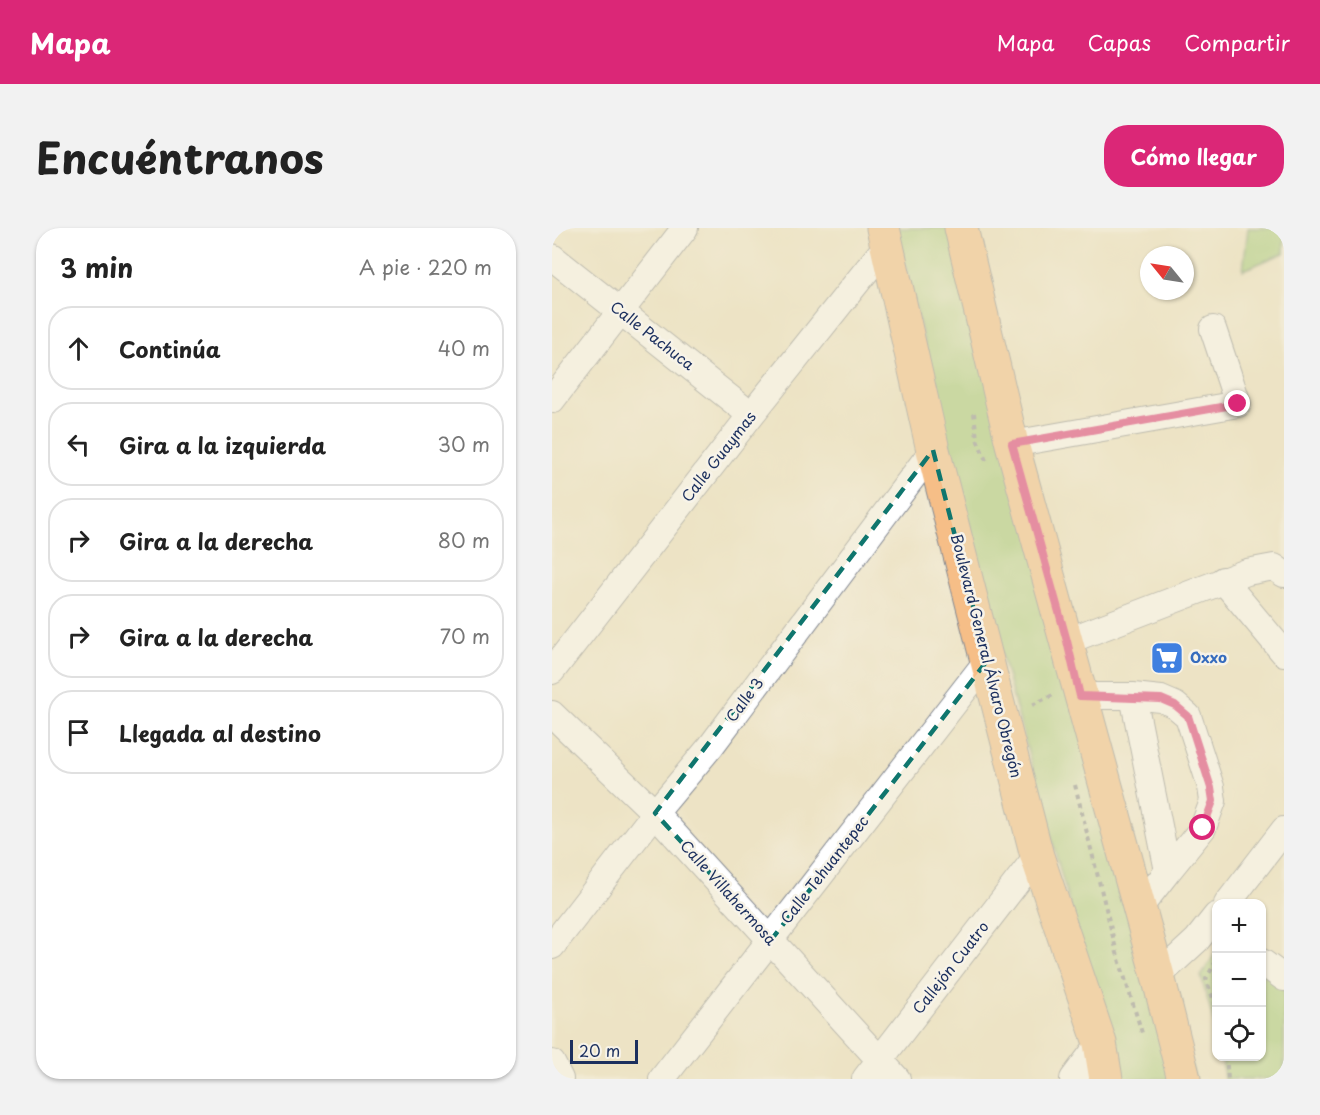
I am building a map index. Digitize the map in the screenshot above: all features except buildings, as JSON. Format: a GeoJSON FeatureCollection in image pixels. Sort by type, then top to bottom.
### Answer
{"type":"FeatureCollection","features":[{"type":"Feature","properties":{"kind":"main road"},"geometry":{"type":"LineString","coordinates":[[961,228],[1012,444],[1067,641],[1070,694],[1139,908],[1184,1079]]}},
{"type":"Feature","properties":{"kind":"main road","name":"Boulevard General Álvaro Obregón"},"geometry":{"type":"LineString","coordinates":[[885,236],[933,450],[1037,856],[1100,1043],[1107,1079]]}},
{"type":"Feature","properties":{"kind":"street"},"geometry":{"type":"LineString","coordinates":[[552,400],[685,228]]}},
{"type":"Feature","properties":{"kind":"street","name":"Calle Guaymas"},"geometry":{"type":"LineString","coordinates":[[552,671],[751,415],[885,236]]}},
{"type":"Feature","properties":{"kind":"street","name":"Calle Pachuca"},"geometry":{"type":"LineString","coordinates":[[552,257],[751,415]]}},
{"type":"Feature","properties":{"kind":"street"},"geometry":{"type":"LineString","coordinates":[[1012,444],[1238,404],[1213,329]]}},
{"type":"Feature","properties":{"kind":"street","name":"Calle 3"},"geometry":{"type":"LineString","coordinates":[[552,946],[655,813],[711,746],[933,450]]}},
{"type":"Feature","properties":{"kind":"street"},"geometry":{"type":"LineString","coordinates":[[1067,641],[1223,580],[1247,572],[1281,569]]}},
{"type":"Feature","properties":{"kind":"street"},"geometry":{"type":"LineString","coordinates":[[1223,580],[1284,653]]}},
{"type":"Feature","properties":{"kind":"street","name":"Calle Tehuantepec"},"geometry":{"type":"LineString","coordinates":[[662,1079],[987,661]]}},
{"type":"Feature","properties":{"kind":"street"},"geometry":{"type":"LineString","coordinates":[[1070,694],[1161,699],[1175,705],[1188,716],[1213,801],[1203,828],[1139,908]]}},
{"type":"Feature","properties":{"kind":"street"},"geometry":{"type":"LineString","coordinates":[[1133,696],[1168,871]]}},
{"type":"Feature","properties":{"kind":"street","name":"Calle Villahermosa"},"geometry":{"type":"LineString","coordinates":[[552,714],[655,813],[771,940],[872,1069],[897,1079]]}},
{"type":"Feature","properties":{"kind":"street"},"geometry":{"type":"LineString","coordinates":[[1230,899],[1284,830]]}},
{"type":"Feature","properties":{"kind":"street","name":"Callejón Cuatro"},"geometry":{"type":"LineString","coordinates":[[872,1069],[1037,856]]}},
{"type":"Feature","properties":{"kind":"street"},"geometry":{"type":"LineString","coordinates":[[1158,976],[1212,926]]}},
{"type":"Feature","properties":{"kind":"street"},"geometry":{"type":"LineString","coordinates":[[1266,965],[1284,978]]}},
{"type":"Feature","properties":{"kind":"street"},"geometry":{"type":"LineString","coordinates":[[1073,1079],[1100,1043]]}},
{"type":"Feature","properties":{"kind":"street"},"geometry":{"type":"LineString","coordinates":[[552,1064],[560,1079]]}},
{"type":"Feature","properties":{"kind":"path"},"geometry":{"type":"LineString","coordinates":[[1032,705],[1070,694]]}},
{"type":"Feature","properties":{"kind":"path"},"geometry":{"type":"LineString","coordinates":[[1212,968],[1206,979],[1212,996]]}},
{"type":"Feature","properties":{"kind":"path"},"geometry":{"type":"LineString","coordinates":[[1226,1061],[1228,1079]]}},
{"type":"Feature","properties":{"kind":"highlighted area"},"geometry":{"type":"Polygon","coordinates":[[[933,450],[987,661],[771,940],[655,813],[933,450]]]}},
{"type":"Feature","properties":{"kind":"green space"},"geometry":{"type":"Polygon","coordinates":[[[896,228],[966,228],[1195,1079],[1117,1079],[991,616],[896,228]]]}},
{"type":"Feature","properties":{"kind":"green space"},"geometry":{"type":"Polygon","coordinates":[[[1248,228],[1284,228],[1284,253],[1243,270],[1248,228]]]}},
{"type":"Feature","properties":{"kind":"green space"},"geometry":{"type":"Polygon","coordinates":[[[1212,958],[1212,1016],[1201,976],[1212,958]]]}},
{"type":"Feature","properties":{"kind":"green space"},"geometry":{"type":"Polygon","coordinates":[[[1266,974],[1284,987],[1284,1079],[1224,1079],[1222,1061],[1266,1061],[1266,974]]]}},
{"type":"Feature","properties":{"kind":"place","name":"Oxxo"},"geometry":{"type":"Point","coordinates":[1167,658]}},
{"type":"Feature","properties":{"kind":"route"},"geometry":{"type":"LineString","coordinates":[[1203,828],[1213,801],[1188,716],[1175,705],[1161,699],[1133,696],[1080,696],[1012,444],[1238,404]]}}]}
